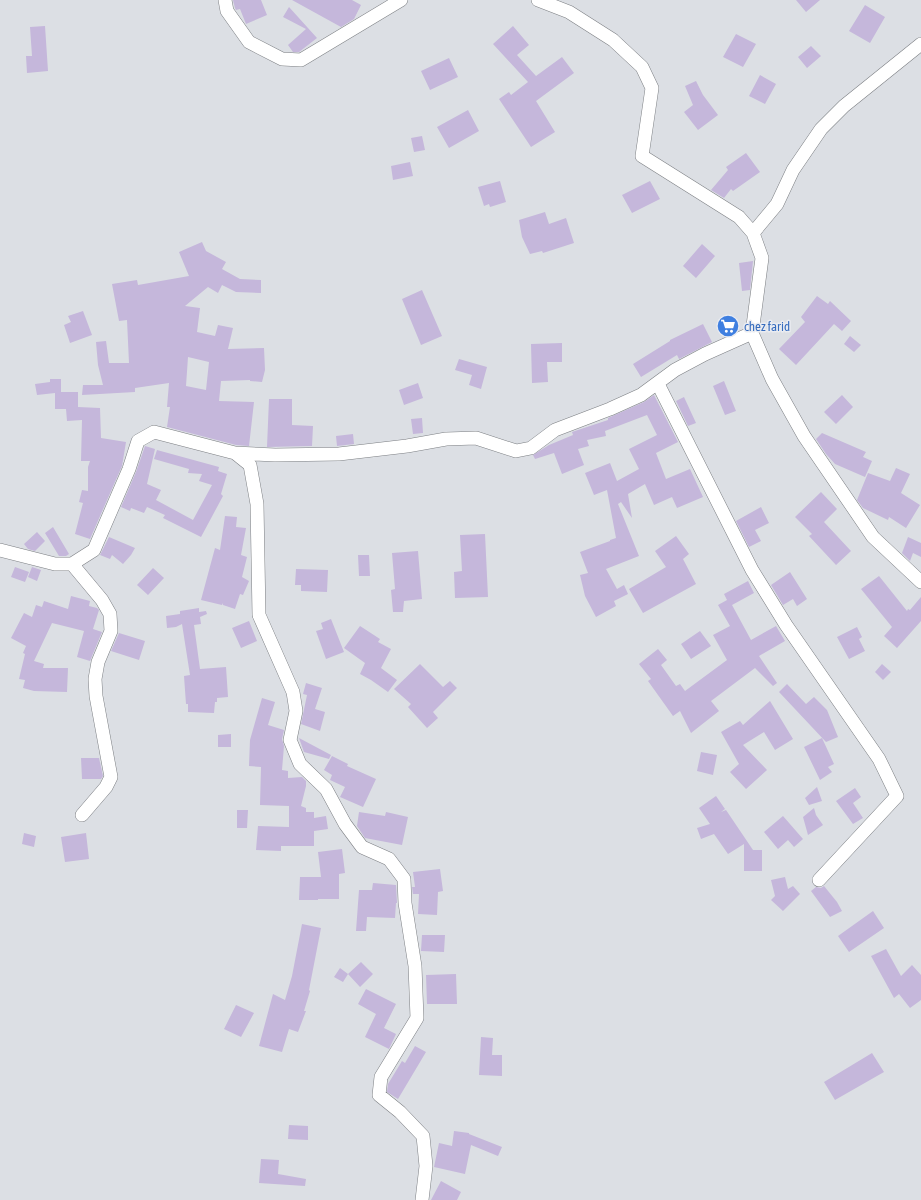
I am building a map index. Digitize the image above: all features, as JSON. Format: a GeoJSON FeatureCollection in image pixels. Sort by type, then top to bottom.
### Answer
{"type":"FeatureCollection","features":[{"type":"Feature","properties":{"kind":"street"},"geometry":{"type":"LineString","coordinates":[[225,0],[227,11],[249,42],[282,59],[301,60],[401,0]]}},
{"type":"Feature","properties":{"kind":"street"},"geometry":{"type":"LineString","coordinates":[[538,0],[569,12],[613,40],[642,68],[652,88],[642,156],[739,217],[753,233],[762,258],[752,333],[772,379],[804,436],[873,537],[919,576]]}},
{"type":"Feature","properties":{"kind":"street"},"geometry":{"type":"LineString","coordinates":[[753,233],[778,204],[793,170],[821,129],[844,106],[921,44]]}},
{"type":"Feature","properties":{"kind":"street"},"geometry":{"type":"LineString","coordinates":[[0,550],[55,564],[72,564],[94,550],[129,469],[138,441],[154,432],[235,453],[275,455],[339,454],[407,446],[446,439],[476,438],[516,452],[531,448],[555,430],[610,409],[641,395],[658,384],[674,370],[704,354],[752,333]]}},
{"type":"Feature","properties":{"kind":"street"},"geometry":{"type":"LineString","coordinates":[[658,384],[752,570],[786,625],[879,759],[897,796],[818,880]]}},
{"type":"Feature","properties":{"kind":"street"},"geometry":{"type":"LineString","coordinates":[[235,453],[250,465],[257,504],[259,615],[293,692],[296,712],[290,740],[300,764],[326,789],[346,824],[362,847],[389,859],[404,879],[405,903],[415,966],[417,1018],[381,1077],[379,1095],[400,1112],[423,1136],[426,1166],[422,1200]]}},
{"type":"Feature","properties":{"kind":"street"},"geometry":{"type":"LineString","coordinates":[[72,564],[102,600],[110,614],[111,631],[98,662],[95,679],[96,696],[111,778],[106,787],[82,815]]}},
{"type":"Feature","properties":{"kind":"building"},"geometry":{"type":"Polygon","coordinates":[[[233,0],[261,0],[267,15],[246,24],[240,9],[236,10],[233,0]]]}},
{"type":"Feature","properties":{"kind":"building"},"geometry":{"type":"Polygon","coordinates":[[[292,0],[352,0],[361,5],[354,19],[341,27],[292,0]]]}},
{"type":"Feature","properties":{"kind":"building"},"geometry":{"type":"Polygon","coordinates":[[[796,0],[820,0],[806,12],[796,0]]]}},
{"type":"Feature","properties":{"kind":"building"},"geometry":{"type":"Polygon","coordinates":[[[865,5],[885,17],[870,43],[849,31],[865,5]]]}},
{"type":"Feature","properties":{"kind":"building"},"geometry":{"type":"Polygon","coordinates":[[[289,7],[317,38],[299,52],[293,52],[288,45],[306,29],[283,17],[289,7]]]}},
{"type":"Feature","properties":{"kind":"building"},"geometry":{"type":"Polygon","coordinates":[[[45,26],[48,71],[27,73],[26,56],[32,56],[30,27],[45,26]]]}},
{"type":"Feature","properties":{"kind":"building"},"geometry":{"type":"Polygon","coordinates":[[[513,26],[529,45],[517,55],[536,76],[562,57],[574,73],[536,101],[555,132],[531,147],[499,99],[509,92],[511,95],[528,82],[493,44],[513,26]]]}},
{"type":"Feature","properties":{"kind":"building"},"geometry":{"type":"Polygon","coordinates":[[[736,34],[756,44],[743,67],[723,57],[736,34]]]}},
{"type":"Feature","properties":{"kind":"building"},"geometry":{"type":"Polygon","coordinates":[[[811,46],[821,56],[807,68],[798,57],[811,46]]]}},
{"type":"Feature","properties":{"kind":"building"},"geometry":{"type":"Polygon","coordinates":[[[449,58],[458,77],[430,90],[421,71],[449,58]]]}},
{"type":"Feature","properties":{"kind":"building"},"geometry":{"type":"Polygon","coordinates":[[[760,75],[776,84],[765,104],[749,96],[760,75]]]}},
{"type":"Feature","properties":{"kind":"building"},"geometry":{"type":"Polygon","coordinates":[[[696,81],[703,95],[718,115],[698,130],[684,112],[693,105],[685,86],[696,81]]]}},
{"type":"Feature","properties":{"kind":"building"},"geometry":{"type":"Polygon","coordinates":[[[468,110],[479,131],[449,148],[437,127],[468,110]]]}},
{"type":"Feature","properties":{"kind":"building"},"geometry":{"type":"Polygon","coordinates":[[[422,136],[425,150],[414,152],[411,138],[422,136]]]}},
{"type":"Feature","properties":{"kind":"building"},"geometry":{"type":"Polygon","coordinates":[[[746,153],[760,172],[733,191],[731,189],[724,198],[711,190],[728,170],[726,167],[746,153]]]}},
{"type":"Feature","properties":{"kind":"building"},"geometry":{"type":"Polygon","coordinates":[[[410,162],[413,176],[393,180],[391,166],[410,162]]]}},
{"type":"Feature","properties":{"kind":"building"},"geometry":{"type":"Polygon","coordinates":[[[500,181],[506,202],[490,207],[489,204],[484,206],[478,187],[500,181]]]}},
{"type":"Feature","properties":{"kind":"building"},"geometry":{"type":"Polygon","coordinates":[[[650,181],[660,199],[632,213],[622,195],[650,181]]]}},
{"type":"Feature","properties":{"kind":"building"},"geometry":{"type":"Polygon","coordinates":[[[545,212],[549,224],[566,218],[574,243],[543,253],[542,251],[530,254],[522,237],[519,220],[545,212]]]}},
{"type":"Feature","properties":{"kind":"building"},"geometry":{"type":"Polygon","coordinates":[[[202,242],[206,251],[226,262],[222,269],[240,279],[261,280],[261,293],[236,292],[222,285],[218,293],[208,287],[185,306],[200,308],[197,332],[215,336],[218,325],[233,328],[228,349],[264,348],[265,370],[262,382],[250,380],[221,381],[219,401],[254,402],[249,446],[236,445],[167,427],[170,407],[167,407],[169,383],[135,388],[135,392],[82,395],[83,385],[103,385],[98,365],[96,342],[106,341],[109,363],[129,363],[127,320],[119,321],[112,284],[137,280],[138,285],[189,276],[179,252],[202,242]],[[188,357],[186,386],[206,390],[209,362],[188,357]]]}},
{"type":"Feature","properties":{"kind":"building"},"geometry":{"type":"Polygon","coordinates":[[[702,244],[715,256],[696,278],[683,266],[702,244]]]}},
{"type":"Feature","properties":{"kind":"building"},"geometry":{"type":"Polygon","coordinates":[[[753,261],[750,290],[742,291],[739,263],[753,261]]]}},
{"type":"Feature","properties":{"kind":"building"},"geometry":{"type":"Polygon","coordinates":[[[422,290],[442,336],[421,345],[402,299],[422,290]]]}},
{"type":"Feature","properties":{"kind":"building"},"geometry":{"type":"Polygon","coordinates":[[[817,296],[828,304],[830,301],[851,321],[842,331],[834,324],[796,365],[779,349],[805,322],[801,317],[817,296]]]}},
{"type":"Feature","properties":{"kind":"building"},"geometry":{"type":"Polygon","coordinates":[[[83,311],[92,335],[70,343],[64,325],[71,322],[68,316],[83,311]]]}},
{"type":"Feature","properties":{"kind":"building"},"geometry":{"type":"Polygon","coordinates":[[[703,324],[712,342],[679,359],[677,355],[641,377],[633,364],[670,340],[703,324]]]}},
{"type":"Feature","properties":{"kind":"building"},"geometry":{"type":"Polygon","coordinates":[[[850,336],[861,345],[854,352],[844,344],[850,336]]]}},
{"type":"Feature","properties":{"kind":"building"},"geometry":{"type":"Polygon","coordinates":[[[562,343],[562,362],[547,362],[548,382],[532,383],[531,344],[562,343]]]}},
{"type":"Feature","properties":{"kind":"building"},"geometry":{"type":"Polygon","coordinates":[[[459,359],[487,367],[481,389],[469,385],[472,375],[455,370],[459,359]]]}},
{"type":"Feature","properties":{"kind":"building"},"geometry":{"type":"Polygon","coordinates":[[[50,379],[61,379],[61,392],[78,392],[78,407],[100,408],[101,438],[126,442],[122,466],[90,539],[75,534],[83,503],[79,502],[82,490],[88,491],[88,467],[90,461],[81,461],[82,420],[67,421],[66,409],[55,409],[55,393],[37,395],[35,384],[50,382],[50,379]]]}},
{"type":"Feature","properties":{"kind":"building"},"geometry":{"type":"Polygon","coordinates":[[[724,381],[736,411],[725,415],[713,386],[724,381]]]}},
{"type":"Feature","properties":{"kind":"building"},"geometry":{"type":"Polygon","coordinates":[[[418,383],[423,398],[404,405],[399,390],[418,383]]]}},
{"type":"Feature","properties":{"kind":"building"},"geometry":{"type":"Polygon","coordinates":[[[654,395],[678,442],[656,453],[666,479],[690,469],[703,497],[677,508],[672,497],[654,505],[645,484],[628,494],[632,518],[621,502],[618,504],[639,556],[606,569],[617,589],[624,585],[628,594],[614,601],[616,606],[596,617],[585,596],[580,575],[588,573],[580,552],[616,538],[607,490],[594,495],[585,473],[610,463],[617,481],[639,469],[629,449],[657,435],[647,415],[605,431],[606,436],[587,440],[589,446],[578,449],[584,465],[562,474],[554,453],[535,459],[533,455],[549,445],[573,435],[572,432],[608,420],[608,418],[644,402],[654,395]]]}},
{"type":"Feature","properties":{"kind":"building"},"geometry":{"type":"Polygon","coordinates":[[[842,395],[853,407],[836,424],[824,412],[842,395]]]}},
{"type":"Feature","properties":{"kind":"building"},"geometry":{"type":"Polygon","coordinates":[[[684,397],[696,423],[688,426],[676,401],[684,397]]]}},
{"type":"Feature","properties":{"kind":"building"},"geometry":{"type":"Polygon","coordinates":[[[269,399],[292,399],[292,425],[313,426],[312,446],[267,447],[269,399]]]}},
{"type":"Feature","properties":{"kind":"building"},"geometry":{"type":"Polygon","coordinates":[[[422,418],[423,433],[413,434],[411,419],[422,418]]]}},
{"type":"Feature","properties":{"kind":"building"},"geometry":{"type":"Polygon","coordinates":[[[822,433],[866,452],[863,457],[872,461],[865,477],[835,464],[816,439],[822,433]]]}},
{"type":"Feature","properties":{"kind":"building"},"geometry":{"type":"Polygon","coordinates":[[[353,434],[354,444],[337,446],[336,436],[353,434]]]}},
{"type":"Feature","properties":{"kind":"building"},"geometry":{"type":"Polygon","coordinates":[[[145,446],[155,449],[147,484],[161,490],[156,500],[193,520],[212,485],[199,481],[202,474],[188,473],[189,469],[154,459],[157,450],[219,467],[218,471],[227,474],[221,494],[223,496],[201,537],[163,518],[165,515],[147,507],[144,513],[131,508],[130,511],[121,507],[145,446]]]}},
{"type":"Feature","properties":{"kind":"building"},"geometry":{"type":"Polygon","coordinates":[[[896,468],[910,474],[901,493],[920,505],[906,528],[889,517],[888,520],[863,508],[857,500],[868,473],[890,481],[896,468]]]}},
{"type":"Feature","properties":{"kind":"building"},"geometry":{"type":"Polygon","coordinates":[[[821,492],[837,509],[824,522],[851,551],[836,565],[809,536],[812,534],[795,517],[821,492]]]}},
{"type":"Feature","properties":{"kind":"building"},"geometry":{"type":"Polygon","coordinates":[[[761,507],[769,523],[755,530],[761,541],[749,547],[736,521],[761,507]]]}},
{"type":"Feature","properties":{"kind":"building"},"geometry":{"type":"Polygon","coordinates":[[[225,516],[237,517],[236,527],[246,528],[241,555],[247,557],[242,577],[249,581],[243,595],[240,594],[235,609],[223,605],[222,603],[222,605],[201,600],[215,548],[220,550],[225,516]]]}},
{"type":"Feature","properties":{"kind":"building"},"geometry":{"type":"Polygon","coordinates":[[[53,527],[69,554],[66,556],[59,556],[45,533],[53,527]]]}},
{"type":"Feature","properties":{"kind":"building"},"geometry":{"type":"Polygon","coordinates":[[[37,532],[45,541],[35,551],[28,549],[24,544],[37,532]]]}},
{"type":"Feature","properties":{"kind":"building"},"geometry":{"type":"Polygon","coordinates":[[[485,534],[488,597],[455,598],[454,572],[462,571],[460,535],[485,534]]]}},
{"type":"Feature","properties":{"kind":"building"},"geometry":{"type":"Polygon","coordinates":[[[676,536],[689,554],[683,559],[696,584],[643,613],[629,589],[666,567],[655,551],[676,536]]]}},
{"type":"Feature","properties":{"kind":"building"},"geometry":{"type":"Polygon","coordinates":[[[109,537],[135,548],[123,564],[112,555],[110,559],[100,555],[109,537]]]}},
{"type":"Feature","properties":{"kind":"building"},"geometry":{"type":"Polygon","coordinates":[[[908,537],[921,543],[921,557],[913,553],[910,561],[902,553],[908,537]]]}},
{"type":"Feature","properties":{"kind":"building"},"geometry":{"type":"Polygon","coordinates":[[[418,551],[422,599],[404,601],[403,612],[393,612],[391,590],[395,589],[392,553],[418,551]]]}},
{"type":"Feature","properties":{"kind":"building"},"geometry":{"type":"Polygon","coordinates":[[[358,555],[369,555],[370,576],[359,576],[358,555]]]}},
{"type":"Feature","properties":{"kind":"building"},"geometry":{"type":"Polygon","coordinates":[[[15,567],[29,572],[25,582],[11,577],[15,567]]]}},
{"type":"Feature","properties":{"kind":"building"},"geometry":{"type":"Polygon","coordinates":[[[32,567],[41,570],[37,581],[28,577],[32,567]]]}},
{"type":"Feature","properties":{"kind":"building"},"geometry":{"type":"Polygon","coordinates":[[[153,568],[164,578],[148,595],[137,585],[153,568]]]}},
{"type":"Feature","properties":{"kind":"building"},"geometry":{"type":"Polygon","coordinates":[[[296,569],[328,570],[327,592],[301,591],[301,585],[295,585],[296,569]]]}},
{"type":"Feature","properties":{"kind":"building"},"geometry":{"type":"Polygon","coordinates":[[[790,572],[807,599],[797,606],[793,599],[783,605],[771,585],[790,572]]]}},
{"type":"Feature","properties":{"kind":"building"},"geometry":{"type":"Polygon","coordinates":[[[879,576],[907,611],[908,609],[910,610],[921,597],[921,621],[897,648],[884,636],[892,627],[861,589],[879,576]]]}},
{"type":"Feature","properties":{"kind":"building"},"geometry":{"type":"Polygon","coordinates":[[[748,581],[754,593],[732,605],[751,640],[776,626],[785,641],[759,656],[777,683],[773,686],[755,668],[711,701],[719,711],[691,733],[680,711],[673,716],[648,681],[651,679],[639,664],[658,649],[667,660],[661,665],[676,686],[680,684],[685,691],[727,660],[713,635],[730,626],[718,605],[727,600],[724,594],[748,581]]]}},
{"type":"Feature","properties":{"kind":"building"},"geometry":{"type":"Polygon","coordinates":[[[71,596],[90,601],[89,606],[99,610],[93,629],[102,632],[90,661],[77,657],[84,631],[52,623],[34,661],[44,664],[43,668],[68,668],[67,692],[34,691],[23,688],[25,680],[19,679],[25,654],[23,653],[26,646],[11,638],[24,613],[32,617],[36,605],[42,607],[44,601],[68,609],[71,596]]]}},
{"type":"Feature","properties":{"kind":"building"},"geometry":{"type":"Polygon","coordinates":[[[199,608],[199,612],[206,611],[207,614],[200,617],[201,624],[194,625],[200,669],[226,667],[228,697],[217,698],[214,713],[188,712],[184,676],[190,675],[182,624],[176,627],[167,628],[166,616],[180,614],[180,611],[199,608]]]}},
{"type":"Feature","properties":{"kind":"building"},"geometry":{"type":"Polygon","coordinates":[[[331,619],[344,652],[326,659],[316,631],[323,629],[321,623],[331,619]]]}},
{"type":"Feature","properties":{"kind":"building"},"geometry":{"type":"Polygon","coordinates":[[[249,621],[257,641],[241,648],[232,628],[249,621]]]}},
{"type":"Feature","properties":{"kind":"building"},"geometry":{"type":"Polygon","coordinates":[[[360,626],[380,639],[378,642],[391,649],[381,668],[397,680],[388,692],[360,674],[365,663],[344,648],[360,626]]]}},
{"type":"Feature","properties":{"kind":"building"},"geometry":{"type":"Polygon","coordinates":[[[857,627],[862,637],[859,639],[865,651],[849,659],[837,637],[857,627]]]}},
{"type":"Feature","properties":{"kind":"building"},"geometry":{"type":"Polygon","coordinates":[[[700,631],[711,646],[691,659],[681,644],[700,631]]]}},
{"type":"Feature","properties":{"kind":"building"},"geometry":{"type":"Polygon","coordinates":[[[119,633],[145,641],[139,660],[111,651],[119,633]]]}},
{"type":"Feature","properties":{"kind":"building"},"geometry":{"type":"Polygon","coordinates":[[[420,664],[443,687],[450,681],[457,688],[433,712],[438,718],[427,728],[408,707],[411,704],[394,689],[420,664]]]}},
{"type":"Feature","properties":{"kind":"building"},"geometry":{"type":"Polygon","coordinates":[[[882,664],[891,672],[883,680],[875,672],[882,664]]]}},
{"type":"Feature","properties":{"kind":"building"},"geometry":{"type":"Polygon","coordinates":[[[306,683],[322,688],[315,709],[325,712],[320,731],[301,724],[307,695],[303,694],[306,683]]]}},
{"type":"Feature","properties":{"kind":"building"},"geometry":{"type":"Polygon","coordinates":[[[787,684],[806,704],[814,697],[827,710],[838,737],[826,742],[779,692],[787,684]]]}},
{"type":"Feature","properties":{"kind":"building"},"geometry":{"type":"Polygon","coordinates":[[[262,698],[275,702],[268,725],[284,730],[282,739],[284,746],[282,770],[288,771],[288,778],[302,777],[306,781],[301,806],[306,808],[306,812],[314,812],[314,818],[326,816],[328,829],[314,831],[314,846],[281,846],[281,851],[256,850],[258,826],[289,827],[289,806],[260,805],[261,767],[249,766],[250,740],[262,698]]]}},
{"type":"Feature","properties":{"kind":"building"},"geometry":{"type":"Polygon","coordinates":[[[770,701],[793,739],[775,750],[764,732],[743,745],[767,770],[746,789],[730,772],[739,764],[721,732],[740,721],[743,725],[770,701]]]}},
{"type":"Feature","properties":{"kind":"building"},"geometry":{"type":"Polygon","coordinates":[[[231,734],[231,747],[218,747],[218,735],[231,734]]]}},
{"type":"Feature","properties":{"kind":"building"},"geometry":{"type":"Polygon","coordinates":[[[299,738],[331,755],[329,759],[304,752],[299,738]]]}},
{"type":"Feature","properties":{"kind":"building"},"geometry":{"type":"Polygon","coordinates":[[[822,738],[834,764],[828,767],[832,772],[820,780],[804,747],[822,738]]]}},
{"type":"Feature","properties":{"kind":"building"},"geometry":{"type":"Polygon","coordinates":[[[701,752],[717,755],[713,775],[697,771],[701,752]]]}},
{"type":"Feature","properties":{"kind":"building"},"geometry":{"type":"Polygon","coordinates":[[[332,756],[348,764],[347,766],[376,779],[363,807],[340,797],[345,787],[330,780],[332,775],[324,770],[332,756]]]}},
{"type":"Feature","properties":{"kind":"building"},"geometry":{"type":"Polygon","coordinates":[[[81,758],[99,758],[103,776],[101,779],[82,779],[81,758]]]}},
{"type":"Feature","properties":{"kind":"building"},"geometry":{"type":"Polygon","coordinates":[[[817,787],[822,801],[809,805],[805,798],[817,787]]]}},
{"type":"Feature","properties":{"kind":"building"},"geometry":{"type":"Polygon","coordinates":[[[855,788],[861,797],[853,803],[863,818],[853,824],[836,801],[855,788]]]}},
{"type":"Feature","properties":{"kind":"building"},"geometry":{"type":"Polygon","coordinates":[[[716,796],[725,809],[721,812],[726,810],[753,850],[762,850],[762,871],[744,871],[744,844],[728,854],[714,834],[701,839],[697,828],[710,824],[699,808],[716,796]]]}},
{"type":"Feature","properties":{"kind":"building"},"geometry":{"type":"Polygon","coordinates":[[[814,808],[816,815],[823,825],[808,835],[803,817],[814,808]]]}},
{"type":"Feature","properties":{"kind":"building"},"geometry":{"type":"Polygon","coordinates":[[[237,810],[248,810],[247,828],[237,828],[237,810]]]}},
{"type":"Feature","properties":{"kind":"building"},"geometry":{"type":"Polygon","coordinates":[[[359,812],[385,816],[386,812],[408,817],[402,845],[365,838],[357,826],[359,812]]]}},
{"type":"Feature","properties":{"kind":"building"},"geometry":{"type":"Polygon","coordinates":[[[783,816],[803,839],[794,847],[788,840],[778,849],[764,832],[783,816]]]}},
{"type":"Feature","properties":{"kind":"building"},"geometry":{"type":"Polygon","coordinates":[[[24,833],[36,836],[34,847],[22,844],[24,833]]]}},
{"type":"Feature","properties":{"kind":"building"},"geometry":{"type":"Polygon","coordinates":[[[86,833],[89,859],[65,862],[61,837],[86,833]]]}},
{"type":"Feature","properties":{"kind":"building"},"geometry":{"type":"Polygon","coordinates":[[[342,849],[345,873],[339,874],[339,899],[299,900],[300,877],[321,877],[318,852],[342,849]]]}},
{"type":"Feature","properties":{"kind":"building"},"geometry":{"type":"Polygon","coordinates":[[[440,869],[443,891],[438,892],[437,915],[418,914],[419,894],[413,894],[412,887],[415,887],[413,872],[440,869]]]}},
{"type":"Feature","properties":{"kind":"building"},"geometry":{"type":"Polygon","coordinates":[[[785,877],[788,889],[793,886],[800,894],[783,911],[771,900],[775,896],[771,880],[785,877]]]}},
{"type":"Feature","properties":{"kind":"building"},"geometry":{"type":"Polygon","coordinates":[[[373,883],[396,885],[397,903],[395,918],[367,917],[366,931],[356,931],[359,890],[372,890],[373,883]]]}},
{"type":"Feature","properties":{"kind":"building"},"geometry":{"type":"Polygon","coordinates":[[[824,886],[837,902],[842,911],[830,917],[811,891],[816,887],[821,888],[824,886]]]}},
{"type":"Feature","properties":{"kind":"building"},"geometry":{"type":"Polygon","coordinates":[[[873,911],[884,928],[849,952],[838,936],[873,911]]]}},
{"type":"Feature","properties":{"kind":"building"},"geometry":{"type":"Polygon","coordinates":[[[302,924],[321,928],[310,991],[304,1011],[306,1011],[298,1032],[289,1029],[282,1052],[259,1046],[273,994],[285,1000],[292,976],[302,924]]]}},
{"type":"Feature","properties":{"kind":"building"},"geometry":{"type":"Polygon","coordinates":[[[422,935],[445,935],[444,952],[421,951],[422,935]]]}},
{"type":"Feature","properties":{"kind":"building"},"geometry":{"type":"Polygon","coordinates":[[[886,949],[901,976],[912,965],[921,975],[921,1000],[910,1008],[899,994],[894,998],[871,956],[886,949]]]}},
{"type":"Feature","properties":{"kind":"building"},"geometry":{"type":"Polygon","coordinates":[[[361,962],[373,974],[360,987],[348,974],[361,962]]]}},
{"type":"Feature","properties":{"kind":"building"},"geometry":{"type":"Polygon","coordinates":[[[340,968],[348,974],[343,982],[334,977],[340,968]]]}},
{"type":"Feature","properties":{"kind":"building"},"geometry":{"type":"Polygon","coordinates":[[[456,974],[457,1004],[427,1004],[426,975],[456,974]]]}},
{"type":"Feature","properties":{"kind":"building"},"geometry":{"type":"Polygon","coordinates":[[[366,989],[396,1004],[384,1028],[396,1034],[389,1049],[365,1037],[376,1014],[358,1004],[366,989]]]}},
{"type":"Feature","properties":{"kind":"building"},"geometry":{"type":"Polygon","coordinates":[[[236,1005],[254,1013],[241,1037],[224,1029],[236,1005]]]}},
{"type":"Feature","properties":{"kind":"building"},"geometry":{"type":"Polygon","coordinates":[[[481,1037],[493,1038],[492,1055],[502,1055],[502,1076],[479,1075],[481,1037]]]}},
{"type":"Feature","properties":{"kind":"building"},"geometry":{"type":"Polygon","coordinates":[[[415,1046],[426,1052],[398,1099],[387,1092],[388,1084],[402,1061],[405,1063],[415,1046]]]}},
{"type":"Feature","properties":{"kind":"building"},"geometry":{"type":"Polygon","coordinates":[[[872,1053],[884,1072],[835,1100],[824,1082],[872,1053]]]}},
{"type":"Feature","properties":{"kind":"building"},"geometry":{"type":"Polygon","coordinates":[[[289,1125],[308,1126],[308,1140],[288,1139],[289,1125]]]}},
{"type":"Feature","properties":{"kind":"building"},"geometry":{"type":"Polygon","coordinates":[[[454,1131],[469,1133],[502,1147],[498,1156],[471,1145],[465,1174],[434,1167],[439,1143],[452,1146],[454,1131]]]}},
{"type":"Feature","properties":{"kind":"building"},"geometry":{"type":"Polygon","coordinates":[[[261,1159],[279,1160],[278,1174],[306,1179],[305,1186],[259,1183],[261,1159]]]}},
{"type":"Feature","properties":{"kind":"building"},"geometry":{"type":"Polygon","coordinates":[[[441,1181],[461,1192],[457,1200],[431,1200],[441,1181]]]}},
{"type":"Feature","properties":{"kind":"place","name":"chez farid"},"geometry":{"type":"Point","coordinates":[728,326]}}]}
